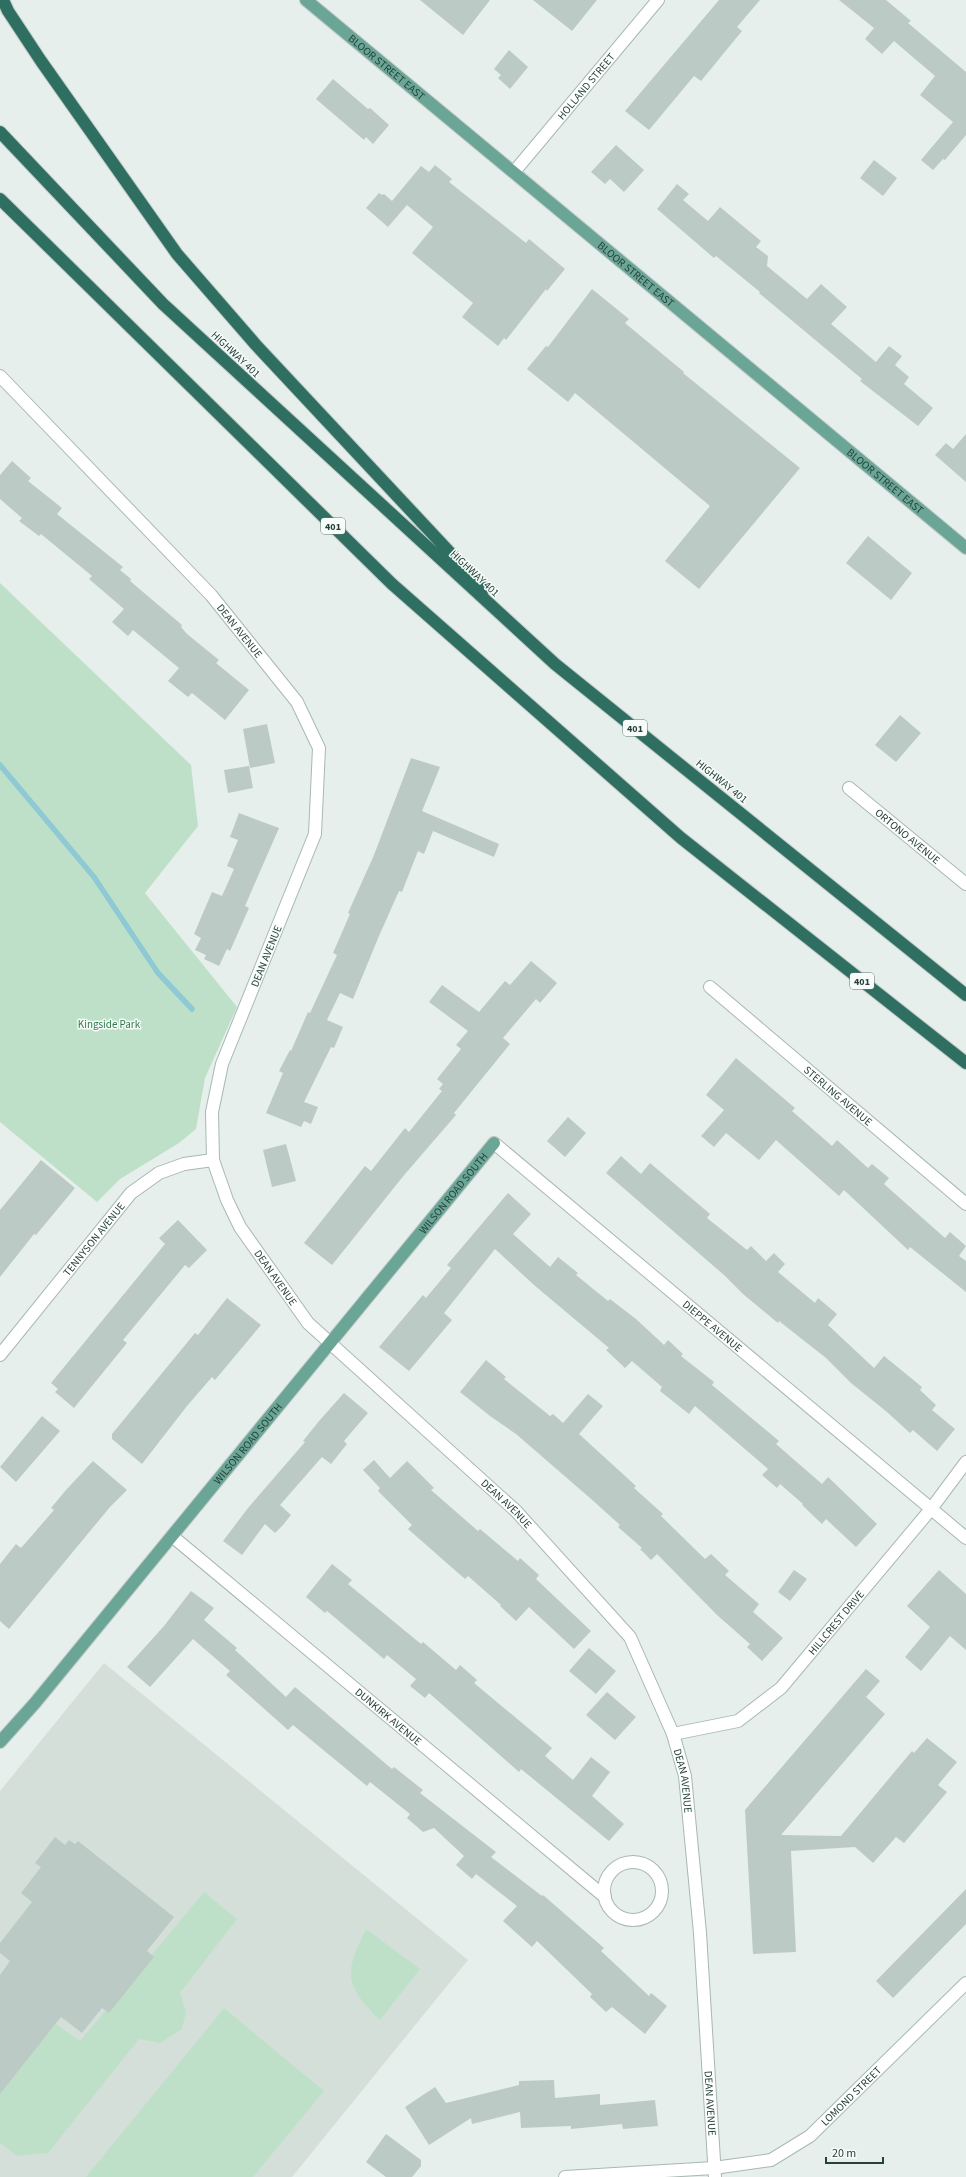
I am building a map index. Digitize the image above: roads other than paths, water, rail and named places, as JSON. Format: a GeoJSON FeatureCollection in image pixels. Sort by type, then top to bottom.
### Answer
{"type":"FeatureCollection","features":[{"type":"Feature","properties":{"kind":"highway"},"geometry":{"type":"LineString","coordinates":[[3,0],[8,11],[41,61],[177,254],[256,345],[555,664]]}},
{"type":"Feature","properties":{"kind":"highway","name":"HIGHWAY 401"},"geometry":{"type":"LineString","coordinates":[[0,132],[163,304],[555,664],[966,995]]}},
{"type":"Feature","properties":{"kind":"highway","name":"401"},"geometry":{"type":"LineString","coordinates":[[0,199],[392,584],[681,838],[966,1063]]}},
{"type":"Feature","properties":{"kind":"main road","name":"BLOOR STREET EAST"},"geometry":{"type":"LineString","coordinates":[[306,0],[966,548]]}},
{"type":"Feature","properties":{"kind":"main road","name":"WILSON ROAD SOUTH"},"geometry":{"type":"LineString","coordinates":[[0,1742],[172,1536],[494,1143]]}},
{"type":"Feature","properties":{"kind":"street","name":"HOLLAND STREET"},"geometry":{"type":"LineString","coordinates":[[514,172],[658,0]]}},
{"type":"Feature","properties":{"kind":"street","name":"DEAN AVENUE"},"geometry":{"type":"LineString","coordinates":[[0,376],[211,595],[297,702],[319,748],[315,834],[222,1064],[212,1112],[213,1160],[226,1200],[240,1228],[299,1312],[329,1344],[516,1511],[630,1637],[673,1734],[685,1776],[700,1933],[714,2173]]}},
{"type":"Feature","properties":{"kind":"street","name":"ORTONO AVENUE"},"geometry":{"type":"LineString","coordinates":[[849,788],[966,884]]}},
{"type":"Feature","properties":{"kind":"street","name":"STERLING AVENUE"},"geometry":{"type":"LineString","coordinates":[[710,987],[966,1204]]}},
{"type":"Feature","properties":{"kind":"street","name":"DIEPPE AVENUE"},"geometry":{"type":"LineString","coordinates":[[494,1143],[966,1538]]}},
{"type":"Feature","properties":{"kind":"street","name":"TENNYSON AVENUE"},"geometry":{"type":"LineString","coordinates":[[0,1355],[131,1193],[159,1172],[184,1164],[213,1160]]}},
{"type":"Feature","properties":{"kind":"street","name":"HILLCREST DRIVE"},"geometry":{"type":"LineString","coordinates":[[673,1734],[738,1721],[781,1688],[931,1509],[966,1462]]}},
{"type":"Feature","properties":{"kind":"street","name":"DUNKIRK AVENUE"},"geometry":{"type":"LineString","coordinates":[[172,1536],[605,1898],[609,1906],[623,1918],[632,1920],[642,1919],[650,1915],[657,1908],[662,1900],[663,1890],[661,1880],[652,1869],[639,1862],[629,1862],[620,1865],[607,1879],[603,1888],[605,1898]]}},
{"type":"Feature","properties":{"kind":"street","name":"LOMOND STREET"},"geometry":{"type":"LineString","coordinates":[[565,2177],[714,2173],[771,2160],[810,2136],[966,1983]]}},
{"type":"Feature","properties":{"kind":"waterway"},"geometry":{"type":"LineString","coordinates":[[0,765],[94,877],[158,973],[192,1009]]}},
{"type":"Feature","properties":{"kind":"park label","name":"Kingside Park"},"geometry":{"type":"Point","coordinates":[109,1024]}}]}
